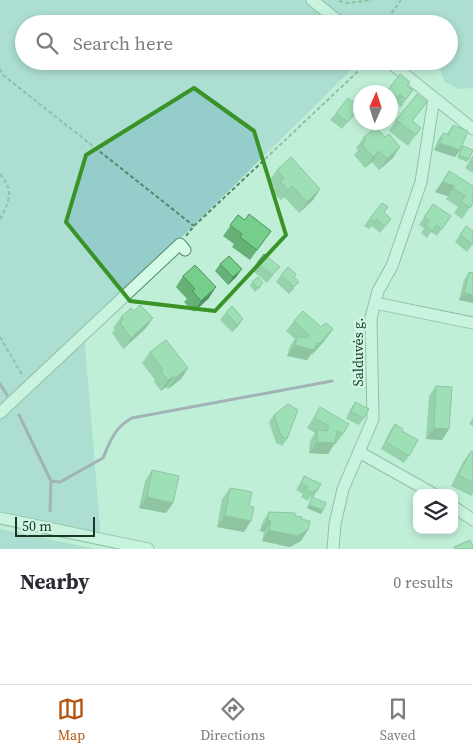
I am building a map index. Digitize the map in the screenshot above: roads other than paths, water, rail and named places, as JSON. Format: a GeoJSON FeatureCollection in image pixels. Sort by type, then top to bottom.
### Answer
{"type":"FeatureCollection","features":[{"type":"Feature","properties":{"kind":"street"},"geometry":{"type":"LineString","coordinates":[[312,0],[331,15]]}},
{"type":"Feature","properties":{"kind":"street"},"geometry":{"type":"LineString","coordinates":[[399,70],[473,129]]}},
{"type":"Feature","properties":{"kind":"street","name":"Salduvės g."},"geometry":{"type":"LineString","coordinates":[[333,549],[339,502],[373,418],[371,318],[378,292],[392,266],[421,182],[434,98]]}},
{"type":"Feature","properties":{"kind":"street"},"geometry":{"type":"LineString","coordinates":[[0,413],[182,247]]}},
{"type":"Feature","properties":{"kind":"street"},"geometry":{"type":"LineString","coordinates":[[375,303],[473,323]]}},
{"type":"Feature","properties":{"kind":"street"},"geometry":{"type":"LineString","coordinates":[[359,452],[425,489]]}},
{"type":"Feature","properties":{"kind":"street"},"geometry":{"type":"LineString","coordinates":[[458,510],[473,520]]}},
{"type":"Feature","properties":{"kind":"street"},"geometry":{"type":"LineString","coordinates":[[0,518],[148,549]]}},
{"type":"Feature","properties":{"kind":"waterway"},"geometry":{"type":"LineString","coordinates":[[51,481],[60,482],[103,458],[117,430],[132,418],[332,381]]}},
{"type":"Feature","properties":{"kind":"waterway"},"geometry":{"type":"LineString","coordinates":[[0,384],[7,395]]}},
{"type":"Feature","properties":{"kind":"waterway"},"geometry":{"type":"LineString","coordinates":[[19,415],[51,481],[50,511]]}}]}
